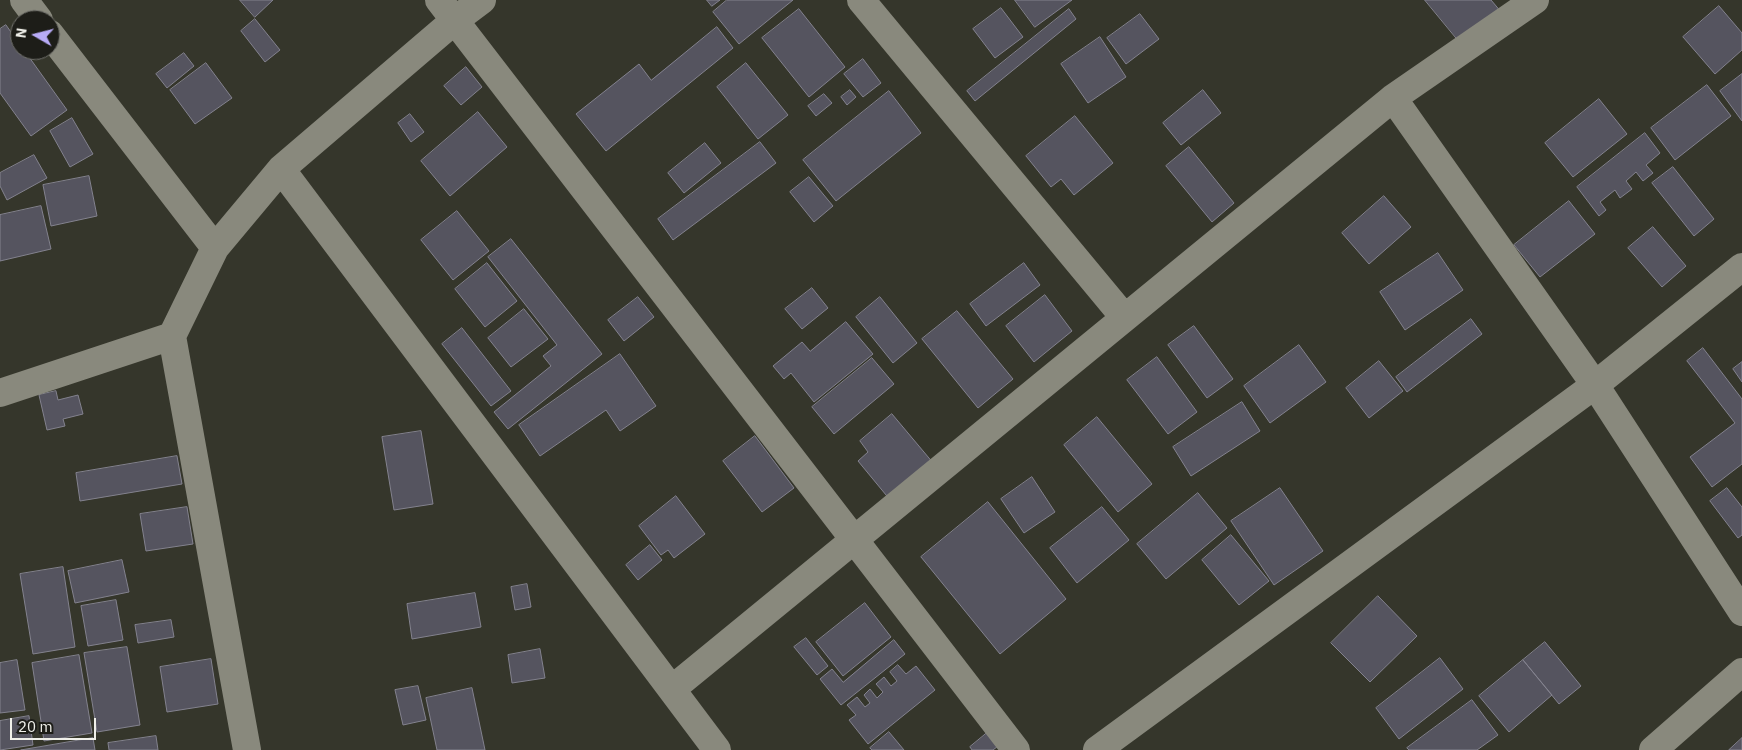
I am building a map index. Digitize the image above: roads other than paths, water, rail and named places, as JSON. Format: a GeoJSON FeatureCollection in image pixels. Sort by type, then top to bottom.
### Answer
{"type":"FeatureCollection","features":[{"type":"Feature","properties":{"kind":"street"},"geometry":{"type":"LineString","coordinates":[[247,750],[172,336],[215,248],[281,169],[446,10],[482,0]]}},
{"type":"Feature","properties":{"kind":"street"},"geometry":{"type":"LineString","coordinates":[[861,0],[1124,317]]}},
{"type":"Feature","properties":{"kind":"street"},"geometry":{"type":"LineString","coordinates":[[672,689],[1393,98],[1535,0]]}},
{"type":"Feature","properties":{"kind":"street"},"geometry":{"type":"LineString","coordinates":[[446,10],[1016,750]]}},
{"type":"Feature","properties":{"kind":"street"},"geometry":{"type":"LineString","coordinates":[[60,47],[215,248]]}},
{"type":"Feature","properties":{"kind":"street"},"geometry":{"type":"LineString","coordinates":[[1393,98],[1595,385],[1742,612]]}},
{"type":"Feature","properties":{"kind":"street"},"geometry":{"type":"LineString","coordinates":[[281,169],[717,750]]}},
{"type":"Feature","properties":{"kind":"street"},"geometry":{"type":"LineString","coordinates":[[1097,750],[1595,385],[1742,266]]}},
{"type":"Feature","properties":{"kind":"street"},"geometry":{"type":"LineString","coordinates":[[0,393],[172,336]]}},
{"type":"Feature","properties":{"kind":"street"},"geometry":{"type":"LineString","coordinates":[[1652,750],[1742,672]]}}]}
